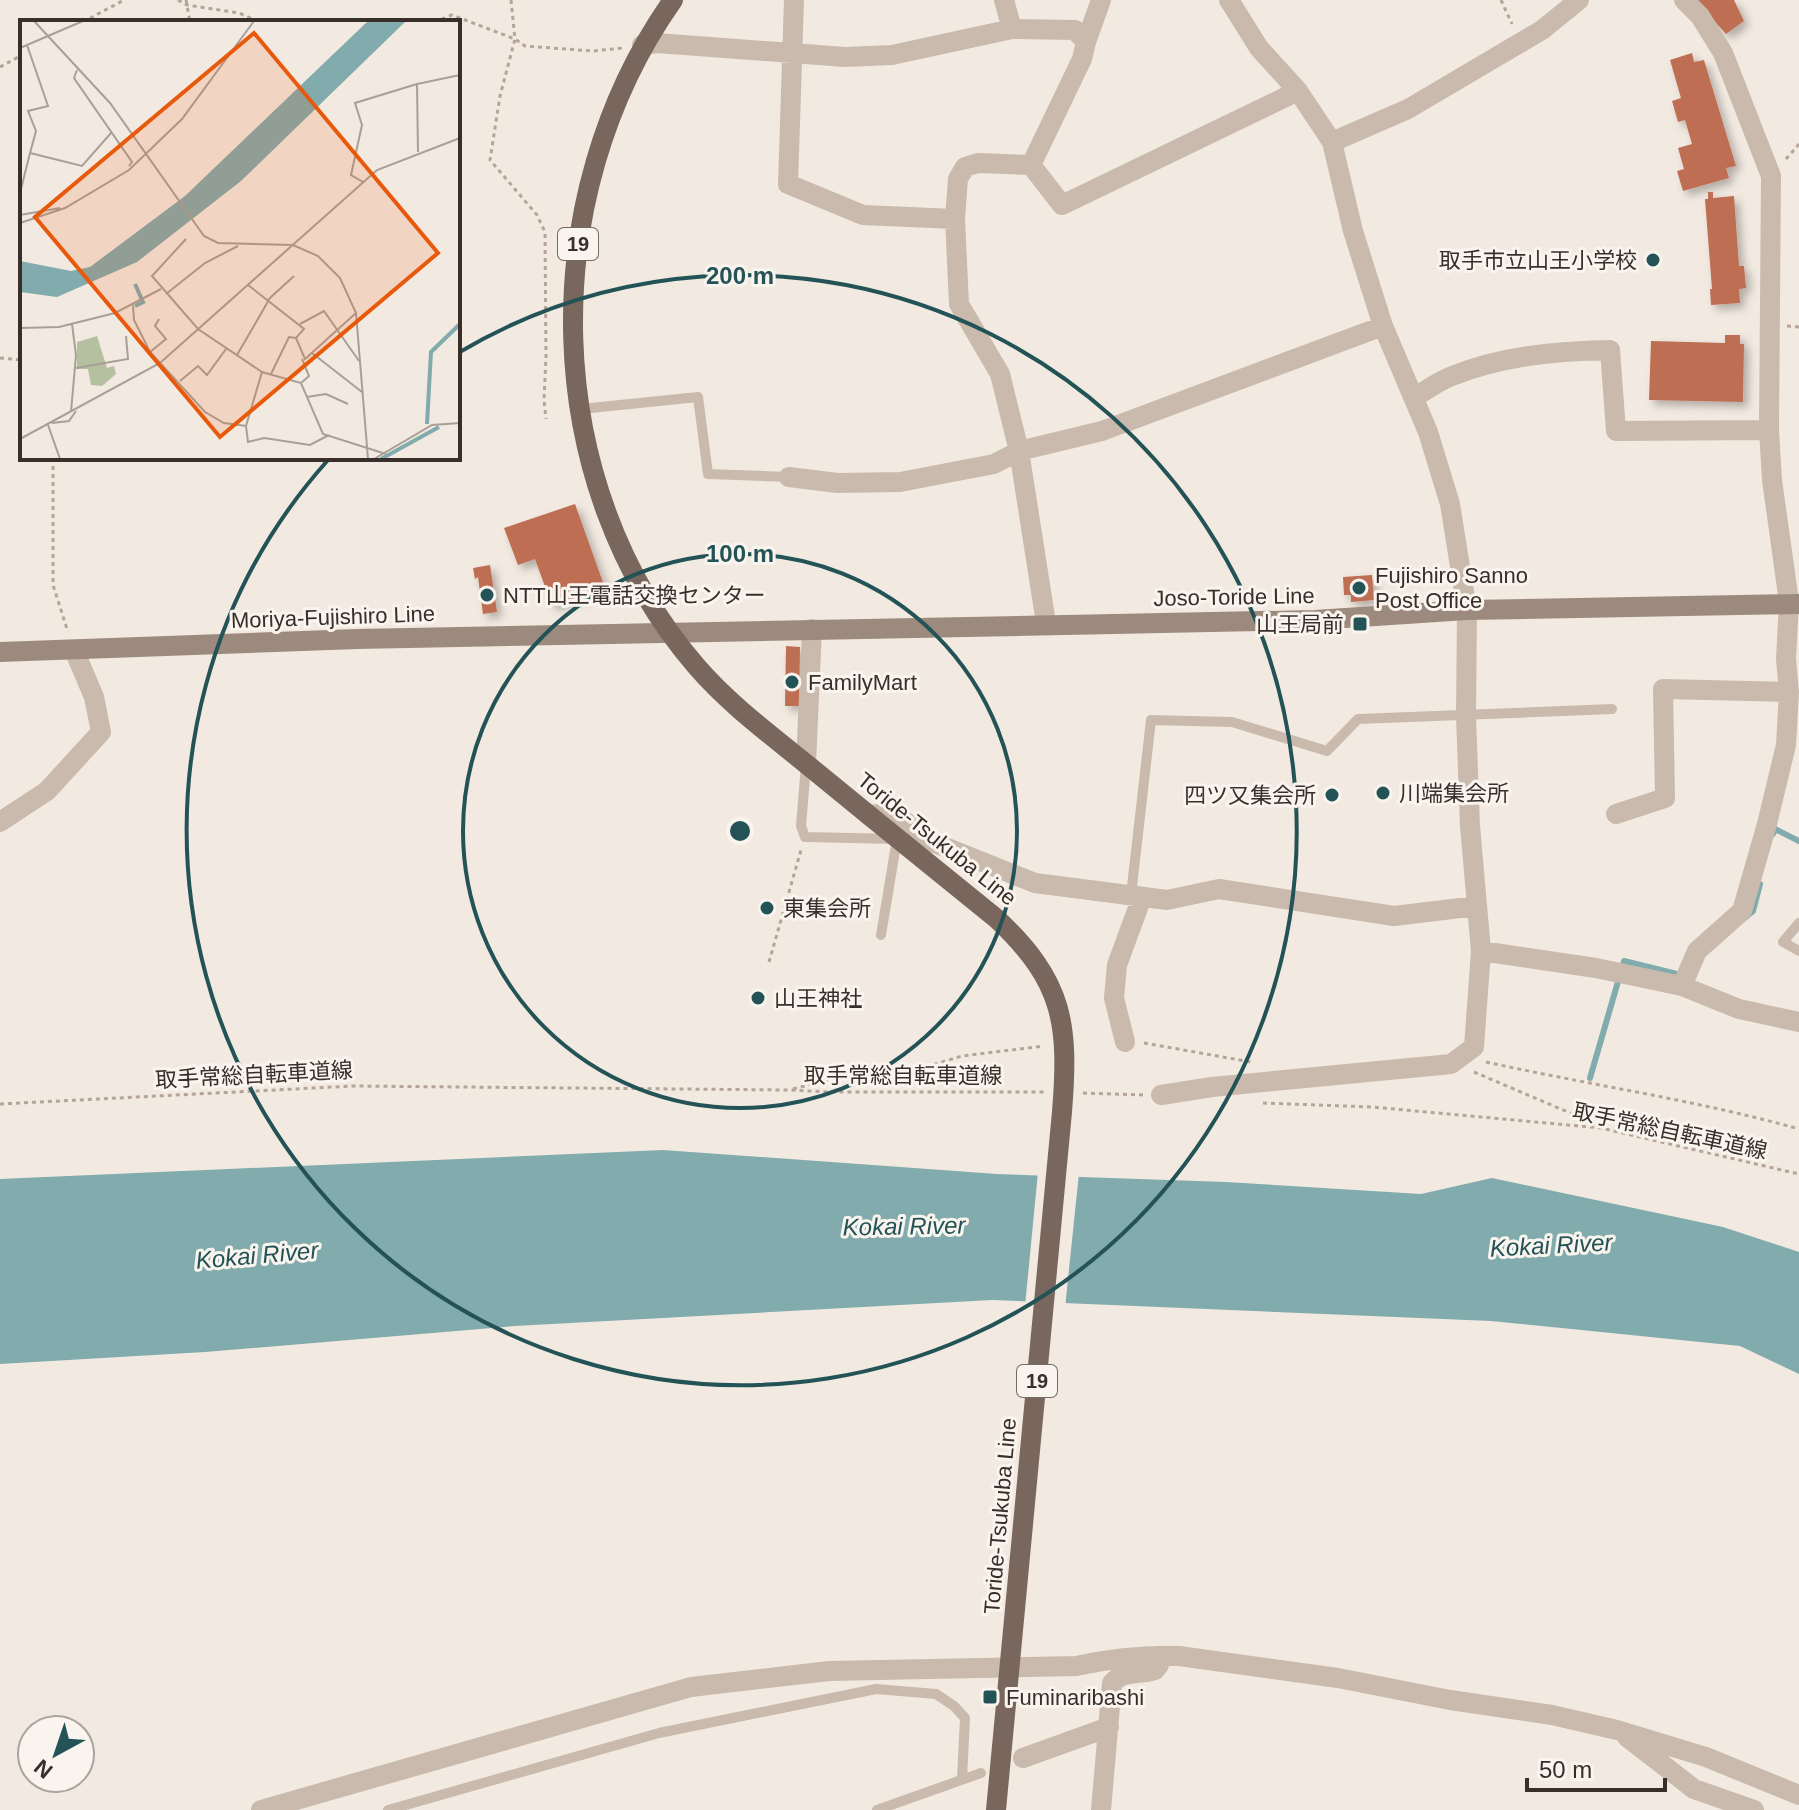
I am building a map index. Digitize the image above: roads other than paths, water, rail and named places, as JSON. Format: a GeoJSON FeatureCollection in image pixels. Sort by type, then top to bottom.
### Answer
{"type":"FeatureCollection","features":[{"type":"Feature","properties":{"kind":"main road","name":"Toride-Tsukuba Line"},"geometry":{"type":"LineString","coordinates":[[673,0],[642,45],[611,111],[585,197],[574,276],[579,410],[592,475],[603,506],[632,570],[669,632],[720,691],[997,919],[1037,961],[1049,982],[1064,1032],[1063,1103],[996,1810]]}},
{"type":"Feature","properties":{"kind":"main road","name":"Joso-Toride Line"},"geometry":{"type":"LineString","coordinates":[[669,632],[1315,620],[1467,610],[1794,603]]}},
{"type":"Feature","properties":{"kind":"main road","name":"Moriya-Fujishiro Line"},"geometry":{"type":"LineString","coordinates":[[0,652],[669,632]]}},
{"type":"Feature","properties":{"kind":"street"},"geometry":{"type":"LineString","coordinates":[[794,0],[788,184],[863,215],[955,219]]}},
{"type":"Feature","properties":{"kind":"street"},"geometry":{"type":"LineString","coordinates":[[1004,0],[1012,29]]}},
{"type":"Feature","properties":{"kind":"street"},"geometry":{"type":"LineString","coordinates":[[1031,165],[1082,59],[1101,0]]}},
{"type":"Feature","properties":{"kind":"street"},"geometry":{"type":"LineString","coordinates":[[1161,1095],[1456,1060],[1474,1047],[1481,951],[1470,826],[1466,716],[1467,610],[1450,504],[1414,398],[1383,326],[1353,231],[1332,142],[1298,91],[1259,48],[1229,0]]}},
{"type":"Feature","properties":{"kind":"street"},"geometry":{"type":"LineString","coordinates":[[1332,142],[1408,109],[1542,30],[1579,0]]}},
{"type":"Feature","properties":{"kind":"street"},"geometry":{"type":"LineString","coordinates":[[1682,986],[1697,951],[1742,911],[1786,745],[1789,692],[1786,659],[1794,603],[1772,480],[1769,430],[1771,176],[1723,53],[1700,16],[1684,0]]}},
{"type":"Feature","properties":{"kind":"street"},"geometry":{"type":"LineString","coordinates":[[642,45],[657,43],[845,57],[892,55],[1012,29],[1075,30],[1086,42]]}},
{"type":"Feature","properties":{"kind":"street"},"geometry":{"type":"LineString","coordinates":[[1031,165],[1062,205],[1298,91]]}},
{"type":"Feature","properties":{"kind":"street"},"geometry":{"type":"LineString","coordinates":[[1031,165],[978,163],[965,167],[958,179],[955,219],[959,304],[1000,374],[1019,451],[1046,623]]}},
{"type":"Feature","properties":{"kind":"street"},"geometry":{"type":"LineString","coordinates":[[789,477],[837,483],[900,482],[994,464],[1019,451],[1102,431],[1383,326]]}},
{"type":"Feature","properties":{"kind":"street"},"geometry":{"type":"LineString","coordinates":[[1414,398],[1449,376],[1494,362],[1556,351],[1610,350],[1616,431],[1769,430]]}},
{"type":"Feature","properties":{"kind":"street"},"geometry":{"type":"LineString","coordinates":[[806,763],[812,629]]}},
{"type":"Feature","properties":{"kind":"street"},"geometry":{"type":"LineString","coordinates":[[0,822],[47,791],[101,732],[94,697],[74,650]]}},
{"type":"Feature","properties":{"kind":"street"},"geometry":{"type":"LineString","coordinates":[[1616,814],[1665,798],[1663,689],[1789,692]]}},
{"type":"Feature","properties":{"kind":"street"},"geometry":{"type":"LineString","coordinates":[[868,815],[893,813],[935,843],[1035,883],[1167,900],[1219,889],[1394,916],[1477,906]]}},
{"type":"Feature","properties":{"kind":"street"},"geometry":{"type":"LineString","coordinates":[[1125,1042],[1114,998],[1117,965],[1136,896]]}},
{"type":"Feature","properties":{"kind":"street"},"geometry":{"type":"LineString","coordinates":[[1481,951],[1596,968],[1682,986],[1739,1009],[1799,1022]]}},
{"type":"Feature","properties":{"kind":"street"},"geometry":{"type":"LineString","coordinates":[[1101,1810],[1112,1683],[1127,1674],[1155,1670],[1159,1665],[1158,1656]]}},
{"type":"Feature","properties":{"kind":"street"},"geometry":{"type":"LineString","coordinates":[[261,1810],[691,1687],[829,1671],[1011,1658],[1076,1666],[1158,1656],[1179,1656],[1338,1678],[1450,1700],[1552,1715],[1617,1730],[1706,1757],[1799,1795]]}},
{"type":"Feature","properties":{"kind":"street"},"geometry":{"type":"LineString","coordinates":[[1023,1758],[1109,1727]]}},
{"type":"Feature","properties":{"kind":"street"},"geometry":{"type":"LineString","coordinates":[[1617,1730],[1694,1789],[1754,1810]]}},
{"type":"Feature","properties":{"kind":"lane"},"geometry":{"type":"LineString","coordinates":[[579,410],[698,397],[708,474],[789,477]]}},
{"type":"Feature","properties":{"kind":"lane"},"geometry":{"type":"LineString","coordinates":[[1136,896],[1151,720],[1232,722],[1327,751],[1358,719],[1612,709]]}},
{"type":"Feature","properties":{"kind":"lane"},"geometry":{"type":"LineString","coordinates":[[806,763],[801,826],[805,837],[897,839],[881,935]]}},
{"type":"Feature","properties":{"kind":"lane"},"geometry":{"type":"LineString","coordinates":[[1799,923],[1783,942],[1799,951]]}},
{"type":"Feature","properties":{"kind":"lane"},"geometry":{"type":"LineString","coordinates":[[388,1810],[659,1733],[876,1689],[936,1694],[954,1706],[965,1718],[962,1779]]}},
{"type":"Feature","properties":{"kind":"lane"},"geometry":{"type":"LineString","coordinates":[[877,1810],[981,1773]]}},
{"type":"Feature","properties":{"kind":"water","name":"Kokai River"},"geometry":{"type":"Polygon","coordinates":[[[663,1150],[997,1174],[1226,1182],[1421,1194],[1492,1178],[1723,1227],[1799,1252],[1799,1374],[1740,1346],[1491,1321],[992,1300],[515,1326],[205,1352],[0,1364],[0,1179],[663,1150]]]}},
{"type":"Feature","properties":{"kind":"waterway"},"geometry":{"type":"LineString","coordinates":[[1773,834],[1775,829],[1799,841]]}},
{"type":"Feature","properties":{"kind":"waterway"},"geometry":{"type":"LineString","coordinates":[[1746,917],[1753,911],[1760,884]]}},
{"type":"Feature","properties":{"kind":"waterway"},"geometry":{"type":"LineString","coordinates":[[1590,1078],[1624,961],[1681,975],[1682,972]]}},
{"type":"Feature","properties":{"kind":"place","name":"取手市立山王小学校"},"geometry":{"type":"Point","coordinates":[1653,260]}},
{"type":"Feature","properties":{"kind":"place","name":"Fujishiro Sanno Post Office"},"geometry":{"type":"Point","coordinates":[1359,588]}},
{"type":"Feature","properties":{"kind":"place","name":"NTT山王電話交換センター"},"geometry":{"type":"Point","coordinates":[487,595]}},
{"type":"Feature","properties":{"kind":"place","name":"山王局前"},"geometry":{"type":"Point","coordinates":[1360,624]}},
{"type":"Feature","properties":{"kind":"place","name":"FamilyMart"},"geometry":{"type":"Point","coordinates":[792,682]}},
{"type":"Feature","properties":{"kind":"place","name":"川端集会所"},"geometry":{"type":"Point","coordinates":[1383,793]}},
{"type":"Feature","properties":{"kind":"place","name":"四ツ又集会所"},"geometry":{"type":"Point","coordinates":[1332,795]}},
{"type":"Feature","properties":{"kind":"place","name":"東集会所"},"geometry":{"type":"Point","coordinates":[767,908]}},
{"type":"Feature","properties":{"kind":"place","name":"山王神社"},"geometry":{"type":"Point","coordinates":[758,998]}},
{"type":"Feature","properties":{"kind":"place","name":"Fuminaribashi"},"geometry":{"type":"Point","coordinates":[990,1697]}}]}
